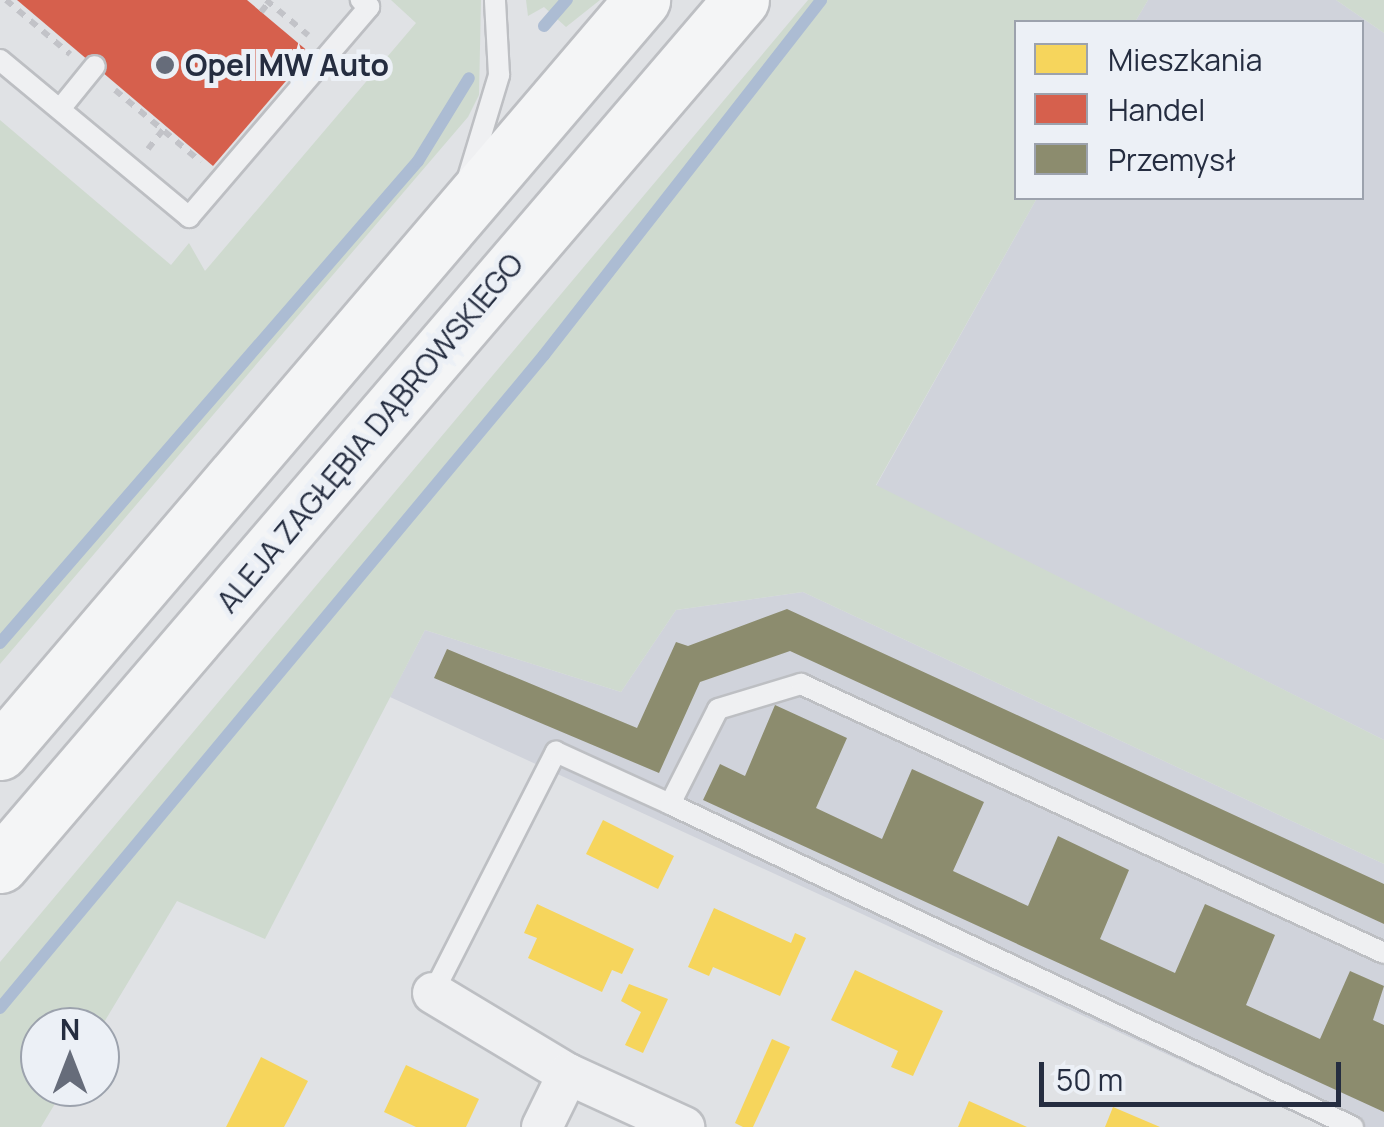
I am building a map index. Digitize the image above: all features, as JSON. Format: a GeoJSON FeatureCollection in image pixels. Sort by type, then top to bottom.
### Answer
{"type":"FeatureCollection","features":[{"type":"Feature","properties":{"kind":"main road"},"geometry":{"type":"LineString","coordinates":[[0,752],[642,0]]}},
{"type":"Feature","properties":{"kind":"main road","name":"ALEJA ZAGŁĘBIA DĄBROWSKIEGO"},"geometry":{"type":"LineString","coordinates":[[0,865],[741,0]]}},
{"type":"Feature","properties":{"kind":"street"},"geometry":{"type":"LineString","coordinates":[[433,993],[568,1074],[684,1127]]}},
{"type":"Feature","properties":{"kind":"street"},"geometry":{"type":"LineString","coordinates":[[542,1127],[568,1074]]}},
{"type":"Feature","properties":{"kind":"lane"},"geometry":{"type":"LineString","coordinates":[[0,60],[189,217],[369,7],[361,0]]}},
{"type":"Feature","properties":{"kind":"lane"},"geometry":{"type":"LineString","coordinates":[[456,218],[499,75],[496,0]]}},
{"type":"Feature","properties":{"kind":"lane"},"geometry":{"type":"LineString","coordinates":[[60,110],[94,66]]}},
{"type":"Feature","properties":{"kind":"lane"},"geometry":{"type":"LineString","coordinates":[[670,804],[718,709],[801,684],[1384,953]]}},
{"type":"Feature","properties":{"kind":"lane"},"geometry":{"type":"LineString","coordinates":[[433,993],[556,752],[1353,1127]]}},
{"type":"Feature","properties":{"kind":"path"},"geometry":{"type":"LineString","coordinates":[[261,12],[269,1],[330,53]]}},
{"type":"Feature","properties":{"kind":"shaded area"},"geometry":{"type":"Polygon","coordinates":[[[391,0],[481,0],[479,95],[468,117],[0,664],[0,120],[171,265],[189,243],[205,271],[416,23],[391,0]]]}},
{"type":"Feature","properties":{"kind":"shaded area"},"geometry":{"type":"Polygon","coordinates":[[[526,0],[600,0],[566,27],[544,7],[528,16],[526,0]]]}},
{"type":"Feature","properties":{"kind":"shaded area"},"geometry":{"type":"Polygon","coordinates":[[[808,0],[1148,0],[1136,20],[1014,20],[1014,200],[1036,200],[876,485],[1384,740],[1384,864],[803,592],[676,610],[621,692],[425,630],[265,939],[177,901],[113,1007],[20,1007],[20,1107],[53,1107],[41,1127],[0,1127],[0,962],[808,0]]]}},
{"type":"Feature","properties":{"kind":"shaded area"},"geometry":{"type":"Polygon","coordinates":[[[1148,0],[1336,0],[1384,33],[1384,740],[876,486],[1036,200],[1364,200],[1364,20],[1136,20],[1148,0]]]}},
{"type":"Feature","properties":{"kind":"shaded area"},"geometry":{"type":"Polygon","coordinates":[[[1336,0],[1384,0],[1384,33],[1336,0]]]}},
{"type":"Feature","properties":{"kind":"shaded area"},"geometry":{"type":"Polygon","coordinates":[[[803,592],[1384,864],[1384,1127],[1325,1127],[390,697],[425,630],[621,692],[676,610],[803,592]]]}},
{"type":"Feature","properties":{"kind":"building: Mieszkania"},"geometry":{"type":"Polygon","coordinates":[[[603,820],[674,856],[658,889],[586,854],[603,820]]]}},
{"type":"Feature","properties":{"kind":"building: Mieszkania"},"geometry":{"type":"Polygon","coordinates":[[[537,904],[634,949],[622,974],[612,970],[602,992],[528,958],[537,938],[524,933],[537,904]]]}},
{"type":"Feature","properties":{"kind":"building: Mieszkania"},"geometry":{"type":"Polygon","coordinates":[[[714,908],[791,943],[795,933],[806,938],[780,996],[713,967],[709,976],[688,967],[714,908]]]}},
{"type":"Feature","properties":{"kind":"building: Mieszkania"},"geometry":{"type":"Polygon","coordinates":[[[855,970],[943,1011],[913,1076],[891,1067],[898,1051],[831,1020],[855,970]]]}},
{"type":"Feature","properties":{"kind":"building: Mieszkania"},"geometry":{"type":"Polygon","coordinates":[[[629,984],[668,999],[643,1053],[625,1045],[641,1012],[621,1001],[629,984]]]}},
{"type":"Feature","properties":{"kind":"building: Mieszkania"},"geometry":{"type":"Polygon","coordinates":[[[772,1039],[790,1047],[753,1127],[743,1127],[735,1123],[772,1039]]]}},
{"type":"Feature","properties":{"kind":"building: Mieszkania"},"geometry":{"type":"Polygon","coordinates":[[[261,1057],[308,1081],[284,1127],[226,1127],[261,1057]]]}},
{"type":"Feature","properties":{"kind":"building: Mieszkania"},"geometry":{"type":"Polygon","coordinates":[[[406,1065],[479,1099],[466,1127],[416,1127],[384,1112],[406,1065]]]}},
{"type":"Feature","properties":{"kind":"building: Mieszkania"},"geometry":{"type":"Polygon","coordinates":[[[969,1101],[1027,1127],[958,1127],[969,1101]]]}},
{"type":"Feature","properties":{"kind":"building: Mieszkania"},"geometry":{"type":"Polygon","coordinates":[[[1113,1107],[1160,1127],[1105,1127],[1113,1107]]]}},
{"type":"Feature","properties":{"kind":"building: Handel"},"geometry":{"type":"Polygon","coordinates":[[[17,0],[247,0],[310,53],[213,166],[17,0]]]}},
{"type":"Feature","properties":{"kind":"building: Przemysł"},"geometry":{"type":"Polygon","coordinates":[[[787,609],[1384,884],[1384,924],[790,651],[700,682],[659,773],[434,678],[447,649],[637,728],[676,642],[688,646],[787,609]]]}},
{"type":"Feature","properties":{"kind":"building: Przemysł"},"geometry":{"type":"Polygon","coordinates":[[[775,705],[847,738],[816,808],[882,839],[912,769],[984,802],[953,871],[1028,906],[1058,836],[1129,870],[1100,939],[1175,973],[1205,904],[1275,935],[1246,1005],[1320,1039],[1350,971],[1384,986],[1373,1020],[1384,1025],[1384,1112],[703,800],[720,764],[745,776],[775,705]]]}},
{"type":"Feature","properties":{"kind":"waterway"},"geometry":{"type":"LineString","coordinates":[[544,26],[567,0]]}},
{"type":"Feature","properties":{"kind":"waterway"},"geometry":{"type":"LineString","coordinates":[[0,1008],[544,355],[821,0]]}},
{"type":"Feature","properties":{"kind":"waterway"},"geometry":{"type":"LineString","coordinates":[[0,643],[418,161],[469,78]]}},
{"type":"Feature","properties":{"kind":"place","name":"Opel MW Auto"},"geometry":{"type":"Point","coordinates":[165,65]}}]}
